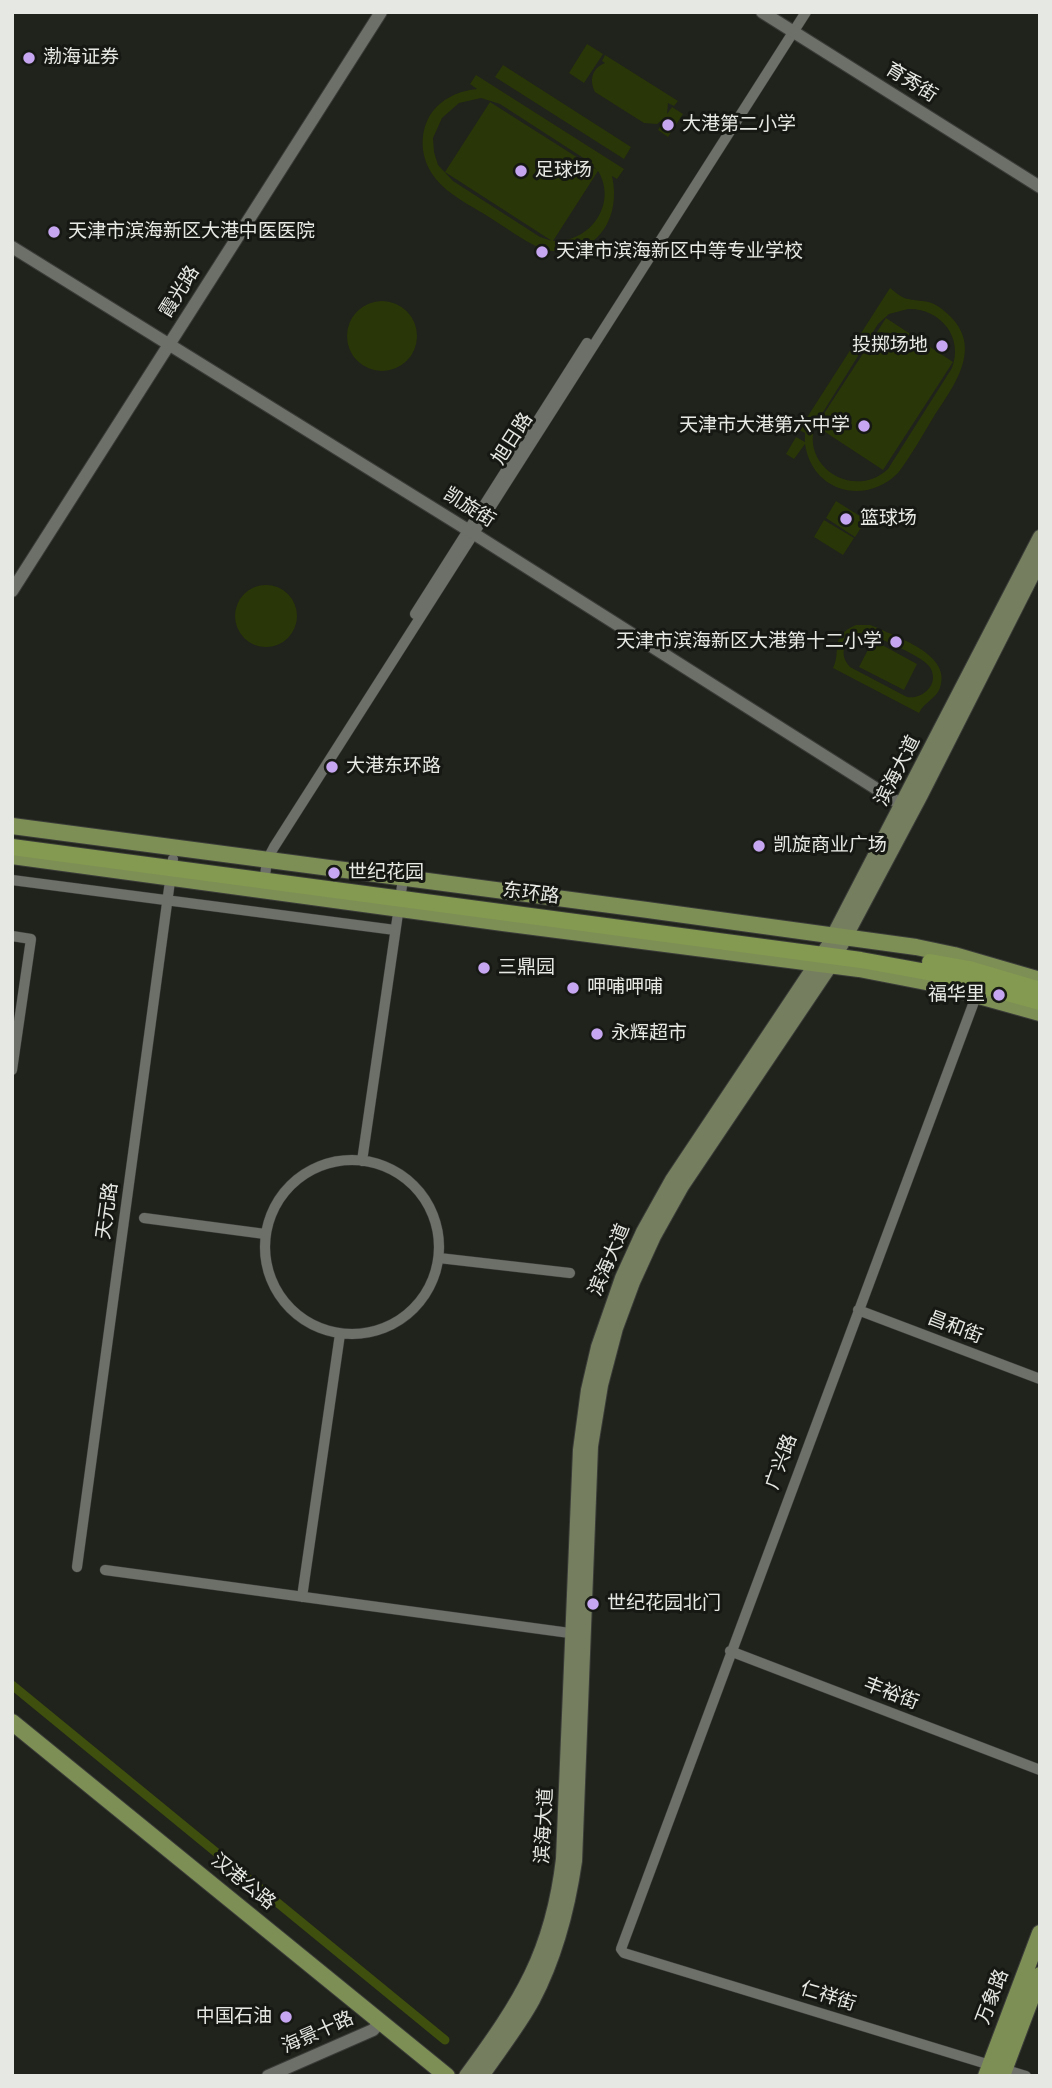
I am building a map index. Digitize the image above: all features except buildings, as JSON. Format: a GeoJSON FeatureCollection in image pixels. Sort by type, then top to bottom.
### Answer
{"type":"FeatureCollection","features":[{"type":"Feature","properties":{"kind":"highway","name":"东环路"},"geometry":{"type":"LineString","coordinates":[[12,838],[172,868]]}},
{"type":"Feature","properties":{"kind":"highway","name":"东环路"},"geometry":{"type":"LineString","coordinates":[[12,847],[172,868],[261,875],[832,951],[910,958],[969,970],[1040,990]]}},
{"type":"Feature","properties":{"kind":"highway","name":"东环路"},"geometry":{"type":"LineString","coordinates":[[832,951],[914,969],[978,990],[1040,1002]]}},
{"type":"Feature","properties":{"kind":"main road","name":"滨海大道"},"geometry":{"type":"LineString","coordinates":[[832,951],[1040,537]]}},
{"type":"Feature","properties":{"kind":"main road","name":"滨海大道"},"geometry":{"type":"LineString","coordinates":[[482,2076],[522,2018],[542,1983],[557,1944],[569,1900],[575,1861],[578,1478],[583,1420],[592,1368],[612,1304],[633,1252],[667,1189],[832,951],[921,795],[1040,560]]}},
{"type":"Feature","properties":{"kind":"main road"},"geometry":{"type":"LineString","coordinates":[[12,826],[261,875]]}},
{"type":"Feature","properties":{"kind":"main road"},"geometry":{"type":"LineString","coordinates":[[12,856],[172,868]]}},
{"type":"Feature","properties":{"kind":"main road"},"geometry":{"type":"LineString","coordinates":[[832,951],[941,953],[1040,980]]}},
{"type":"Feature","properties":{"kind":"main road"},"geometry":{"type":"LineString","coordinates":[[978,990],[1040,1013]]}},
{"type":"Feature","properties":{"kind":"main road","name":"滨海大道"},"geometry":{"type":"LineString","coordinates":[[467,2076],[509,2017],[528,1984],[545,1943],[555,1909],[563,1859],[578,1634]]}},
{"type":"Feature","properties":{"kind":"main road","name":"汉港公路"},"geometry":{"type":"LineString","coordinates":[[12,1722],[383,2026],[439,2076]]}},
{"type":"Feature","properties":{"kind":"main road","name":"汉港公路"},"geometry":{"type":"LineString","coordinates":[[12,1729],[447,2076]]}},
{"type":"Feature","properties":{"kind":"main road","name":"万象路"},"geometry":{"type":"LineString","coordinates":[[995,2071],[1040,1933]]}},
{"type":"Feature","properties":{"kind":"main road","name":"万象路"},"geometry":{"type":"LineString","coordinates":[[995,2071],[1040,1975]]}},
{"type":"Feature","properties":{"kind":"street","name":"霞光路"},"geometry":{"type":"LineString","coordinates":[[12,591],[374,12]]}},
{"type":"Feature","properties":{"kind":"street","name":"霞光路"},"geometry":{"type":"LineString","coordinates":[[12,582],[381,12]]}},
{"type":"Feature","properties":{"kind":"street","name":"育秀街"},"geometry":{"type":"LineString","coordinates":[[762,12],[1040,179]]}},
{"type":"Feature","properties":{"kind":"street","name":"育秀街"},"geometry":{"type":"LineString","coordinates":[[773,12],[792,28],[1040,187]]}},
{"type":"Feature","properties":{"kind":"street","name":"旭日路"},"geometry":{"type":"LineString","coordinates":[[792,28],[799,12]]}},
{"type":"Feature","properties":{"kind":"street","name":"旭日路"},"geometry":{"type":"LineString","coordinates":[[261,875],[274,847],[469,534],[792,28],[806,12]]}},
{"type":"Feature","properties":{"kind":"street","name":"凯旋街"},"geometry":{"type":"LineString","coordinates":[[12,247],[901,809]]}},
{"type":"Feature","properties":{"kind":"street","name":"凯旋街"},"geometry":{"type":"LineString","coordinates":[[12,256],[165,346]]}},
{"type":"Feature","properties":{"kind":"street","name":"天元路"},"geometry":{"type":"LineString","coordinates":[[77,1567],[172,868]]}},
{"type":"Feature","properties":{"kind":"street"},"geometry":{"type":"LineString","coordinates":[[12,880],[395,930]]}},
{"type":"Feature","properties":{"kind":"street"},"geometry":{"type":"LineString","coordinates":[[362,1161],[400,894]]}},
{"type":"Feature","properties":{"kind":"street"},"geometry":{"type":"LineString","coordinates":[[12,936],[30,939],[12,1070]]}},
{"type":"Feature","properties":{"kind":"street","name":"广兴路"},"geometry":{"type":"LineString","coordinates":[[622,1951],[621,1946],[730,1651],[978,990]]}},
{"type":"Feature","properties":{"kind":"street"},"geometry":{"type":"LineString","coordinates":[[349,1159],[362,1161],[379,1163],[406,1177],[426,1200],[438,1228],[439,1258],[432,1285],[416,1308],[394,1325],[368,1334],[340,1334],[313,1326],[291,1311],[274,1288],[265,1262],[265,1234],[275,1206],[293,1181],[319,1165],[349,1159]]}},
{"type":"Feature","properties":{"kind":"street"},"geometry":{"type":"LineString","coordinates":[[144,1218],[265,1234]]}},
{"type":"Feature","properties":{"kind":"street"},"geometry":{"type":"LineString","coordinates":[[439,1258],[570,1273]]}},
{"type":"Feature","properties":{"kind":"street","name":"昌和街"},"geometry":{"type":"LineString","coordinates":[[858,1310],[1040,1379]]}},
{"type":"Feature","properties":{"kind":"street"},"geometry":{"type":"LineString","coordinates":[[302,1597],[340,1334]]}},
{"type":"Feature","properties":{"kind":"street"},"geometry":{"type":"LineString","coordinates":[[105,1570],[578,1634]]}},
{"type":"Feature","properties":{"kind":"street","name":"丰裕街"},"geometry":{"type":"LineString","coordinates":[[730,1651],[1040,1770]]}},
{"type":"Feature","properties":{"kind":"street","name":"仁祥街"},"geometry":{"type":"LineString","coordinates":[[622,1951],[995,2071],[1026,2076]]}},
{"type":"Feature","properties":{"kind":"street","name":"海景十路"},"geometry":{"type":"LineString","coordinates":[[268,2076],[383,2026]]}},
{"type":"Feature","properties":{"kind":"street","name":"海景十路"},"geometry":{"type":"LineString","coordinates":[[289,2076],[376,2037],[383,2026]]}},
{"type":"Feature","properties":{"kind":"green space"},"geometry":{"type":"Polygon","coordinates":[[[587,44],[603,54],[584,83],[569,73],[587,44]]]}},
{"type":"Feature","properties":{"kind":"green space"},"geometry":{"type":"Polygon","coordinates":[[[605,55],[678,101],[674,106],[668,103],[667,114],[672,107],[683,114],[668,137],[658,130],[665,118],[657,124],[644,123],[595,92],[593,75],[597,68],[605,63],[602,61],[605,55]]]}},
{"type":"Feature","properties":{"kind":"green space"},"geometry":{"type":"Polygon","coordinates":[[[503,65],[631,147],[624,159],[495,77],[503,65]]]}},
{"type":"Feature","properties":{"kind":"green space","name":"足球场"},"geometry":{"type":"Polygon","coordinates":[[[476,75],[624,169],[617,179],[612,176],[614,194],[607,224],[587,245],[558,251],[540,248],[458,198],[439,183],[426,163],[423,150],[426,123],[437,107],[455,94],[477,89],[470,84],[476,75]],[[481,98],[459,103],[442,118],[433,138],[438,165],[453,181],[540,237],[552,241],[445,172],[490,102],[597,170],[588,161],[500,104],[481,98]],[[598,171],[553,241],[578,236],[597,219],[605,196],[598,171]]]}},
{"type":"Feature","properties":{"kind":"green space"},"geometry":{"type":"Polygon","coordinates":[[[890,288],[906,298],[934,304],[956,323],[963,336],[965,350],[957,378],[903,466],[885,483],[856,491],[829,483],[818,473],[810,460],[805,444],[794,459],[786,454],[796,437],[805,442],[805,433],[799,430],[890,288]],[[908,309],[889,314],[878,324],[815,425],[813,441],[816,454],[823,466],[834,475],[861,481],[875,478],[888,469],[952,368],[955,346],[952,335],[939,319],[920,310],[908,309]]]}},
{"type":"Feature","properties":{"kind":"green space"},"geometry":{"type":"Polygon","coordinates":[[[382,301],[407,311],[417,336],[407,361],[382,371],[357,361],[347,336],[357,311],[382,301]]]}},
{"type":"Feature","properties":{"kind":"green space"},"geometry":{"type":"Polygon","coordinates":[[[886,318],[953,362],[883,470],[816,426],[886,318]]]}},
{"type":"Feature","properties":{"kind":"green space","name":"篮球场"},"geometry":{"type":"Polygon","coordinates":[[[836,501],[866,520],[855,537],[826,518],[836,501]]]}},
{"type":"Feature","properties":{"kind":"green space","name":"篮球场"},"geometry":{"type":"Polygon","coordinates":[[[824,520],[854,538],[843,555],[814,537],[824,520]]]}},
{"type":"Feature","properties":{"kind":"green space"},"geometry":{"type":"Polygon","coordinates":[[[260,585],[272,585],[288,594],[295,604],[295,628],[288,638],[272,647],[260,647],[249,642],[240,633],[235,622],[235,610],[240,599],[249,590],[260,585]]]}},
{"type":"Feature","properties":{"kind":"green space"},"geometry":{"type":"Polygon","coordinates":[[[856,625],[870,625],[922,650],[938,666],[942,676],[938,692],[919,713],[833,668],[837,644],[847,630],[856,625]],[[859,633],[846,643],[844,648],[844,657],[850,667],[907,697],[919,696],[929,689],[932,672],[924,662],[896,646],[859,633]]]}},
{"type":"Feature","properties":{"kind":"green space"},"geometry":{"type":"Polygon","coordinates":[[[873,640],[917,664],[904,690],[859,667],[873,640]]]}},
{"type":"Feature","properties":{"kind":"waterway"},"geometry":{"type":"LineString","coordinates":[[12,1685],[445,2040]]}},
{"type":"Feature","properties":{"kind":"place","name":"渤海证券"},"geometry":{"type":"Point","coordinates":[29,58]}},
{"type":"Feature","properties":{"kind":"place","name":"大港第二小学"},"geometry":{"type":"Point","coordinates":[668,125]}},
{"type":"Feature","properties":{"kind":"place","name":"足球场"},"geometry":{"type":"Point","coordinates":[521,171]}},
{"type":"Feature","properties":{"kind":"place","name":"天津市滨海新区大港中医医院"},"geometry":{"type":"Point","coordinates":[54,232]}},
{"type":"Feature","properties":{"kind":"place","name":"天津市滨海新区中等专业学校"},"geometry":{"type":"Point","coordinates":[542,252]}},
{"type":"Feature","properties":{"kind":"place","name":"投掷场地"},"geometry":{"type":"Point","coordinates":[942,346]}},
{"type":"Feature","properties":{"kind":"place","name":"天津市大港第六中学"},"geometry":{"type":"Point","coordinates":[864,426]}},
{"type":"Feature","properties":{"kind":"place","name":"篮球场"},"geometry":{"type":"Point","coordinates":[846,519]}},
{"type":"Feature","properties":{"kind":"place","name":"天津市滨海新区大港第十二小学"},"geometry":{"type":"Point","coordinates":[896,642]}},
{"type":"Feature","properties":{"kind":"place","name":"大港东环路"},"geometry":{"type":"Point","coordinates":[332,767]}},
{"type":"Feature","properties":{"kind":"place","name":"凯旋商业广场"},"geometry":{"type":"Point","coordinates":[759,846]}},
{"type":"Feature","properties":{"kind":"place","name":"世纪花园"},"geometry":{"type":"Point","coordinates":[334,873]}},
{"type":"Feature","properties":{"kind":"place","name":"三鼎园"},"geometry":{"type":"Point","coordinates":[484,968]}},
{"type":"Feature","properties":{"kind":"place","name":"呷哺呷哺"},"geometry":{"type":"Point","coordinates":[573,988]}},
{"type":"Feature","properties":{"kind":"place","name":"福华里"},"geometry":{"type":"Point","coordinates":[999,995]}},
{"type":"Feature","properties":{"kind":"place","name":"永辉超市"},"geometry":{"type":"Point","coordinates":[597,1034]}},
{"type":"Feature","properties":{"kind":"place","name":"世纪花园北门"},"geometry":{"type":"Point","coordinates":[593,1604]}},
{"type":"Feature","properties":{"kind":"place","name":"中国石油"},"geometry":{"type":"Point","coordinates":[286,2017]}}]}
